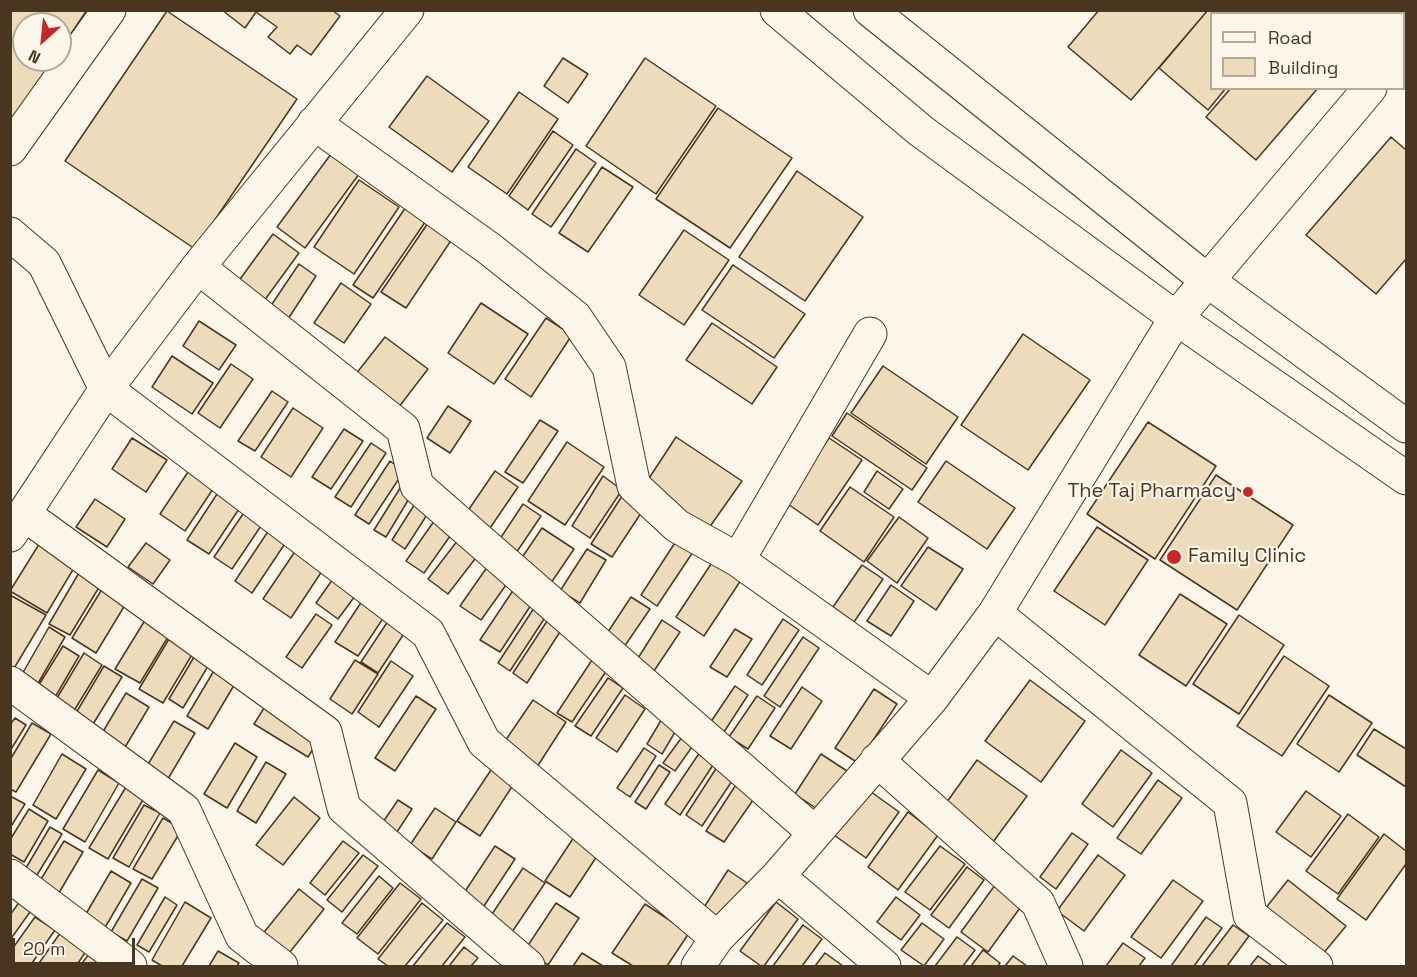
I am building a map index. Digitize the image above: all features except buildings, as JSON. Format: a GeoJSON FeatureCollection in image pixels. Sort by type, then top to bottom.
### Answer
{"type":"FeatureCollection","features":[{"type":"Feature","properties":{"kind":"street"},"geometry":{"type":"LineString","coordinates":[[10,149],[109,10]]}},
{"type":"Feature","properties":{"kind":"street"},"geometry":{"type":"LineString","coordinates":[[777,10],[921,131],[1176,318],[1407,478]]}},
{"type":"Feature","properties":{"kind":"street"},"geometry":{"type":"LineString","coordinates":[[870,10],[1208,281],[1407,426]]}},
{"type":"Feature","properties":{"kind":"street"},"geometry":{"type":"LineString","coordinates":[[402,12],[198,267],[106,389],[17,525],[326,732],[344,808],[528,966]]}},
{"type":"Feature","properties":{"kind":"street"},"geometry":{"type":"LineString","coordinates":[[698,966],[717,938],[778,876],[932,698],[995,613],[1176,318],[1368,90]]}},
{"type":"Feature","properties":{"kind":"street"},"geometry":{"type":"LineString","coordinates":[[314,123],[491,250],[575,317],[609,367],[634,486],[677,526],[738,560],[932,698]]}},
{"type":"Feature","properties":{"kind":"street"},"geometry":{"type":"LineString","coordinates":[[10,234],[44,263],[106,389],[428,633],[484,742],[717,938]]}},
{"type":"Feature","properties":{"kind":"street"},"geometry":{"type":"LineString","coordinates":[[198,267],[403,429],[417,486],[815,832]]}},
{"type":"Feature","properties":{"kind":"street"},"geometry":{"type":"LineString","coordinates":[[738,560],[870,334]]}},
{"type":"Feature","properties":{"kind":"street"},"geometry":{"type":"LineString","coordinates":[[995,613],[1230,803],[1250,915],[1316,966]]}},
{"type":"Feature","properties":{"kind":"street"},"geometry":{"type":"LineString","coordinates":[[10,683],[184,810],[242,936],[281,966]]}},
{"type":"Feature","properties":{"kind":"street"},"geometry":{"type":"LineString","coordinates":[[877,760],[1038,903],[1066,966]]}},
{"type":"Feature","properties":{"kind":"street"},"geometry":{"type":"LineString","coordinates":[[10,876],[130,966]]}},
{"type":"Feature","properties":{"kind":"street"},"geometry":{"type":"LineString","coordinates":[[778,876],[884,966]]}},
{"type":"Feature","properties":{"kind":"place","name":"The Taj Pharmacy"},"geometry":{"type":"Point","coordinates":[1248,492]}},
{"type":"Feature","properties":{"kind":"place","name":"Family Clinic"},"geometry":{"type":"Point","coordinates":[1174,557]}}]}
